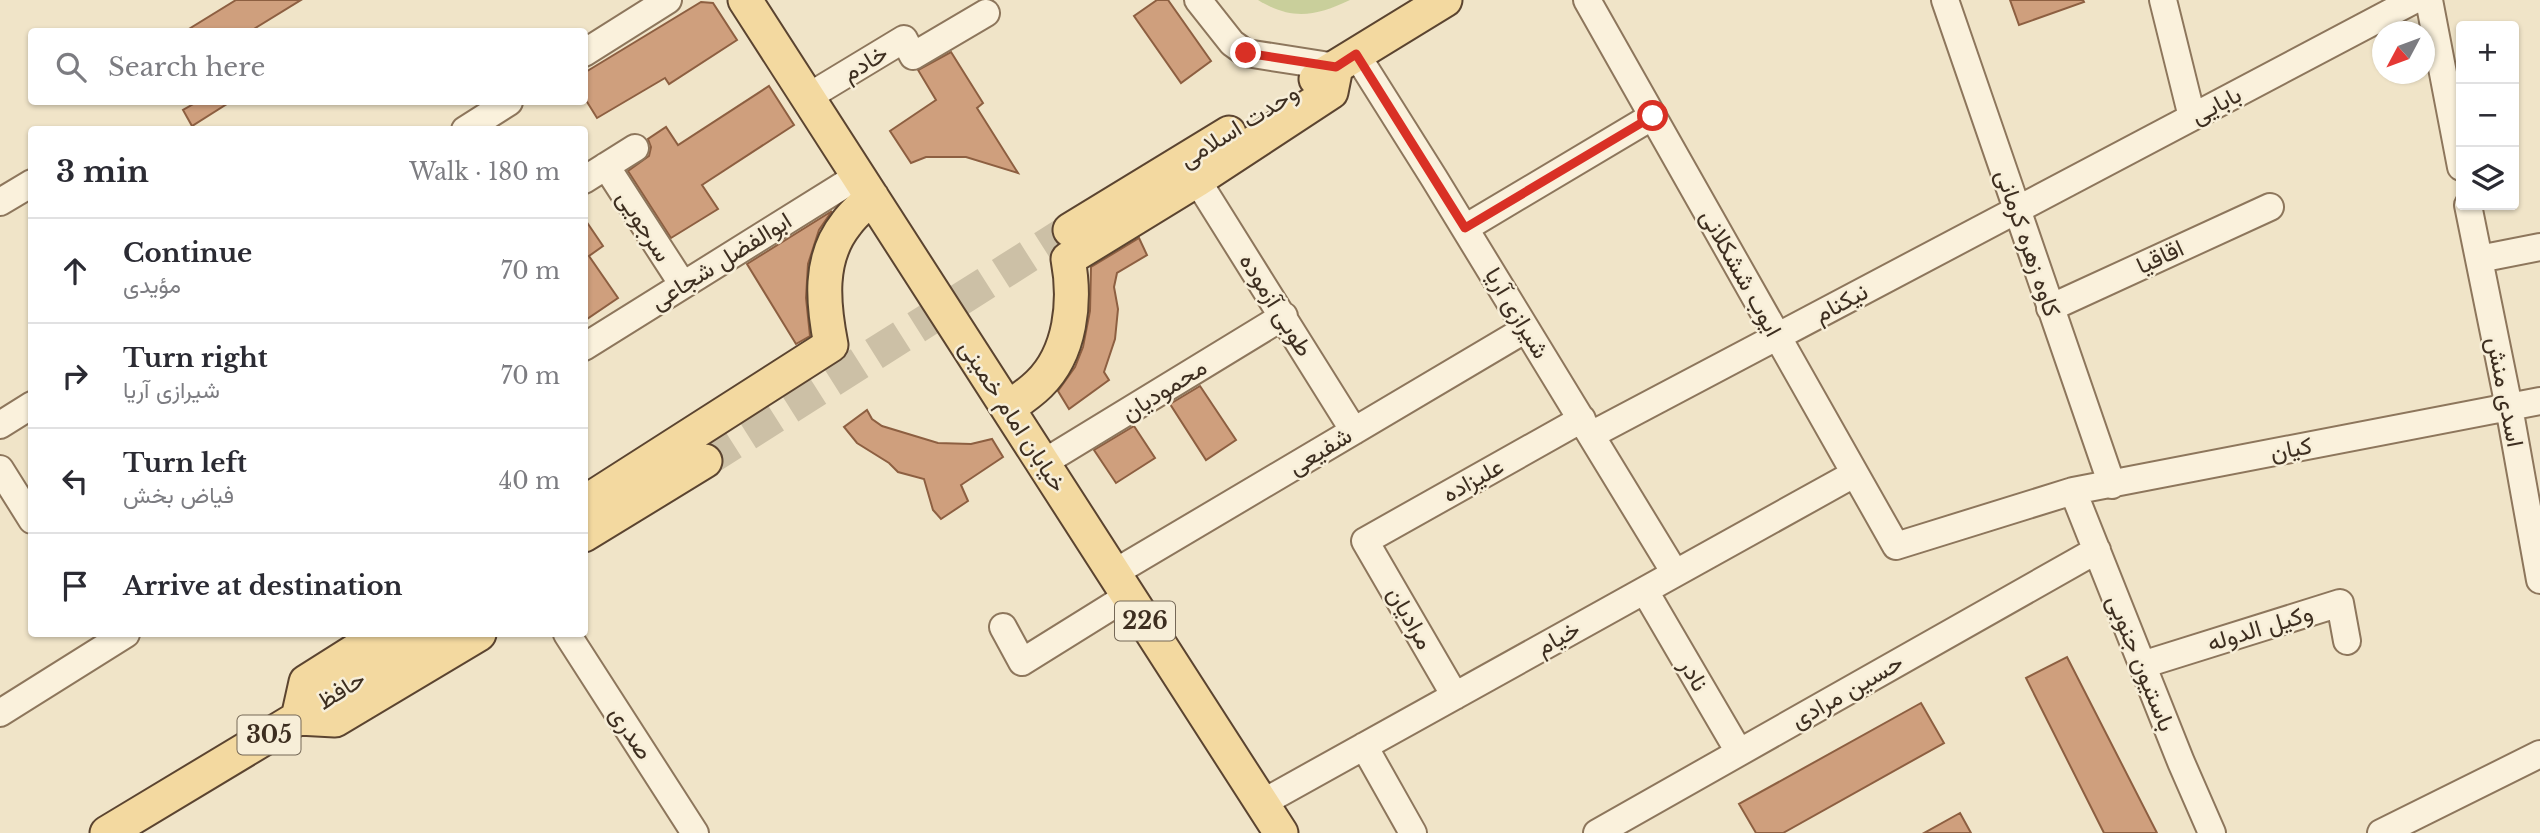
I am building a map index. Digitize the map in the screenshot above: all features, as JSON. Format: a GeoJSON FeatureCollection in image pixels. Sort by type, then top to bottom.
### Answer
{"type":"FeatureCollection","features":[{"type":"Feature","properties":{"kind":"main road","name":"خیابان امام خمینی"},"geometry":{"type":"LineString","coordinates":[[745,0],[1281,833]]}},
{"type":"Feature","properties":{"kind":"main road","name":"وحدت اسلامی"},"geometry":{"type":"LineString","coordinates":[[1069,245],[1346,61],[1445,0]]}},
{"type":"Feature","properties":{"kind":"main road"},"geometry":{"type":"LineString","coordinates":[[1008,408],[1041,383],[1061,352],[1071,314],[1069,245],[1196,180],[1331,92],[1346,61]]}},
{"type":"Feature","properties":{"kind":"main road"},"geometry":{"type":"LineString","coordinates":[[588,500],[831,345],[824,308],[827,264],[865,186]]}},
{"type":"Feature","properties":{"kind":"main road"},"geometry":{"type":"LineString","coordinates":[[588,534],[705,461]]}},
{"type":"Feature","properties":{"kind":"main road","name":"305"},"geometry":{"type":"LineString","coordinates":[[298,718],[306,682],[377,637]]}},
{"type":"Feature","properties":{"kind":"main road","name":"حافظ"},"geometry":{"type":"LineString","coordinates":[[127,828],[425,637]]}},
{"type":"Feature","properties":{"kind":"main road"},"geometry":{"type":"LineString","coordinates":[[298,718],[335,720],[474,637]]}},
{"type":"Feature","properties":{"kind":"street"},"geometry":{"type":"LineString","coordinates":[[588,50],[668,0]]}},
{"type":"Feature","properties":{"kind":"street"},"geometry":{"type":"LineString","coordinates":[[1198,0],[1233,43],[1246,53],[1346,61]]}},
{"type":"Feature","properties":{"kind":"street","name":"ایوب ششکلانی"},"geometry":{"type":"LineString","coordinates":[[1587,0],[1896,546]]}},
{"type":"Feature","properties":{"kind":"street","name":"کاوه زهره کرمانی"},"geometry":{"type":"LineString","coordinates":[[1945,0],[2112,485]]}},
{"type":"Feature","properties":{"kind":"street"},"geometry":{"type":"LineString","coordinates":[[2163,0],[2192,117]]}},
{"type":"Feature","properties":{"kind":"street","name":"بابایی"},"geometry":{"type":"LineString","coordinates":[[2017,210],[2414,0]]}},
{"type":"Feature","properties":{"kind":"street"},"geometry":{"type":"LineString","coordinates":[[2429,0],[2457,147]]}},
{"type":"Feature","properties":{"kind":"street","name":"خادم"},"geometry":{"type":"LineString","coordinates":[[808,97],[904,39],[914,56],[986,13]]}},
{"type":"Feature","properties":{"kind":"street","name":"شیرازی آریا"},"geometry":{"type":"LineString","coordinates":[[1346,61],[1465,228],[1675,573]]}},
{"type":"Feature","properties":{"kind":"street"},"geometry":{"type":"LineString","coordinates":[[471,126],[504,105]]}},
{"type":"Feature","properties":{"kind":"street"},"geometry":{"type":"LineString","coordinates":[[1465,228],[1653,116]]}},
{"type":"Feature","properties":{"kind":"street"},"geometry":{"type":"LineString","coordinates":[[595,173],[635,148]]}},
{"type":"Feature","properties":{"kind":"street","name":"سرجویی"},"geometry":{"type":"LineString","coordinates":[[595,173],[683,285]]}},
{"type":"Feature","properties":{"kind":"street","name":"طوبی آزموده"},"geometry":{"type":"LineString","coordinates":[[1196,180],[1354,431]]}},
{"type":"Feature","properties":{"kind":"street"},"geometry":{"type":"LineString","coordinates":[[0,202],[28,185]]}},
{"type":"Feature","properties":{"kind":"street","name":"ابوالفضل شجاعی"},"geometry":{"type":"LineString","coordinates":[[588,344],[683,285],[865,186]]}},
{"type":"Feature","properties":{"kind":"street","name":"اقاقیا"},"geometry":{"type":"LineString","coordinates":[[2050,307],[2270,207]]}},
{"type":"Feature","properties":{"kind":"street","name":"نیکنام"},"geometry":{"type":"LineString","coordinates":[[1586,427],[1777,336],[2017,210]]}},
{"type":"Feature","properties":{"kind":"street","name":"اسدی منش"},"geometry":{"type":"LineString","coordinates":[[2469,210],[2537,546],[2540,580]]}},
{"type":"Feature","properties":{"kind":"street"},"geometry":{"type":"LineString","coordinates":[[2479,259],[2540,247]]}},
{"type":"Feature","properties":{"kind":"street","name":"محمودیان"},"geometry":{"type":"LineString","coordinates":[[1044,463],[1284,316]]}},
{"type":"Feature","properties":{"kind":"street","name":"شفیعی"},"geometry":{"type":"LineString","coordinates":[[1003,627],[1022,662],[1121,584],[1354,431],[1526,329]]}},
{"type":"Feature","properties":{"kind":"street","name":"کیان"},"geometry":{"type":"LineString","coordinates":[[1896,546],[2073,491],[2540,401]]}},
{"type":"Feature","properties":{"kind":"street"},"geometry":{"type":"LineString","coordinates":[[0,425],[28,408]]}},
{"type":"Feature","properties":{"kind":"street","name":"علیزاده"},"geometry":{"type":"LineString","coordinates":[[1365,541],[1586,427]]}},
{"type":"Feature","properties":{"kind":"street"},"geometry":{"type":"LineString","coordinates":[[0,469],[28,514]]}},
{"type":"Feature","properties":{"kind":"street","name":"خیام"},"geometry":{"type":"LineString","coordinates":[[1262,803],[1854,474]]}},
{"type":"Feature","properties":{"kind":"street","name":"باستیون جنوبی"},"geometry":{"type":"LineString","coordinates":[[2073,491],[2212,833]]}},
{"type":"Feature","properties":{"kind":"street","name":"مرادیان"},"geometry":{"type":"LineString","coordinates":[[1365,541],[1455,696]]}},
{"type":"Feature","properties":{"kind":"street","name":"حسین مرادی"},"geometry":{"type":"LineString","coordinates":[[1597,833],[2097,550]]}},
{"type":"Feature","properties":{"kind":"street","name":"نادر"},"geometry":{"type":"LineString","coordinates":[[1648,598],[1739,752]]}},
{"type":"Feature","properties":{"kind":"street","name":"وکیل الدوله"},"geometry":{"type":"LineString","coordinates":[[2142,665],[2340,603],[2347,641]]}},
{"type":"Feature","properties":{"kind":"street"},"geometry":{"type":"LineString","coordinates":[[0,712],[112,637]]}},
{"type":"Feature","properties":{"kind":"street","name":"صدری"},"geometry":{"type":"LineString","coordinates":[[569,637],[687,830]]}},
{"type":"Feature","properties":{"kind":"street"},"geometry":{"type":"LineString","coordinates":[[1364,746],[1413,833]]}},
{"type":"Feature","properties":{"kind":"street"},"geometry":{"type":"LineString","coordinates":[[2381,833],[2540,754]]}},
{"type":"Feature","properties":{"kind":"green space"},"geometry":{"type":"Polygon","coordinates":[[[1258,0],[1350,0],[1326,10],[1304,14],[1282,11],[1258,0]]]}},
{"type":"Feature","properties":{"kind":"building"},"geometry":{"type":"Polygon","coordinates":[[[236,0],[301,0],[256,28],[190,28],[236,0]]]}},
{"type":"Feature","properties":{"kind":"building"},"geometry":{"type":"Polygon","coordinates":[[[1157,0],[1168,0],[1211,61],[1181,83],[1134,16],[1157,0]]]}},
{"type":"Feature","properties":{"kind":"building"},"geometry":{"type":"Polygon","coordinates":[[[2010,0],[2083,0],[2084,2],[2019,25],[2010,0]]]}},
{"type":"Feature","properties":{"kind":"building"},"geometry":{"type":"Polygon","coordinates":[[[701,2],[713,3],[737,40],[669,84],[665,78],[597,118],[588,103],[588,71],[701,2]]]}},
{"type":"Feature","properties":{"kind":"building"},"geometry":{"type":"Polygon","coordinates":[[[951,52],[983,103],[977,108],[1018,173],[966,157],[926,157],[911,163],[890,131],[936,100],[918,70],[951,52]]]}},
{"type":"Feature","properties":{"kind":"building"},"geometry":{"type":"Polygon","coordinates":[[[769,86],[794,125],[702,185],[718,209],[671,238],[628,171],[649,156],[651,147],[648,139],[666,127],[678,145],[769,86]]]}},
{"type":"Feature","properties":{"kind":"building"},"geometry":{"type":"Polygon","coordinates":[[[192,105],[225,105],[192,126],[183,110],[192,105]]]}},
{"type":"Feature","properties":{"kind":"building"},"geometry":{"type":"Polygon","coordinates":[[[832,211],[819,230],[808,264],[806,298],[810,336],[796,344],[747,264],[832,211]]]}},
{"type":"Feature","properties":{"kind":"building"},"geometry":{"type":"Polygon","coordinates":[[[588,224],[603,246],[589,256],[618,298],[588,318],[588,224]]]}},
{"type":"Feature","properties":{"kind":"building"},"geometry":{"type":"Polygon","coordinates":[[[1139,238],[1147,255],[1117,273],[1114,287],[1118,309],[1115,339],[1104,372],[1109,380],[1069,409],[1058,391],[1075,367],[1083,347],[1090,311],[1091,267],[1139,238]]]}},
{"type":"Feature","properties":{"kind":"building"},"geometry":{"type":"Polygon","coordinates":[[[1200,386],[1236,440],[1206,460],[1170,404],[1200,386]]]}},
{"type":"Feature","properties":{"kind":"building"},"geometry":{"type":"Polygon","coordinates":[[[867,410],[872,419],[882,426],[938,443],[971,444],[992,439],[1003,457],[961,485],[968,501],[941,519],[933,510],[924,479],[898,472],[889,463],[857,443],[844,427],[867,410]]]}},
{"type":"Feature","properties":{"kind":"building"},"geometry":{"type":"Polygon","coordinates":[[[1134,426],[1155,458],[1116,483],[1094,450],[1134,426]]]}},
{"type":"Feature","properties":{"kind":"building"},"geometry":{"type":"Polygon","coordinates":[[[2067,657],[2157,833],[2104,833],[2026,678],[2067,657]]]}},
{"type":"Feature","properties":{"kind":"building"},"geometry":{"type":"Polygon","coordinates":[[[1921,703],[1944,743],[1783,833],[1756,833],[1739,804],[1921,703]]]}},
{"type":"Feature","properties":{"kind":"building"},"geometry":{"type":"Polygon","coordinates":[[[1960,813],[1971,833],[1924,833],[1960,813]]]}},
{"type":"Feature","properties":{"kind":"tunnel"},"geometry":{"type":"LineString","coordinates":[[705,461],[1070,230]]}},
{"type":"Feature","properties":{"kind":"route"},"geometry":{"type":"LineString","coordinates":[[1246,53],[1336,67],[1356,54],[1465,228],[1653,116]]}}]}
